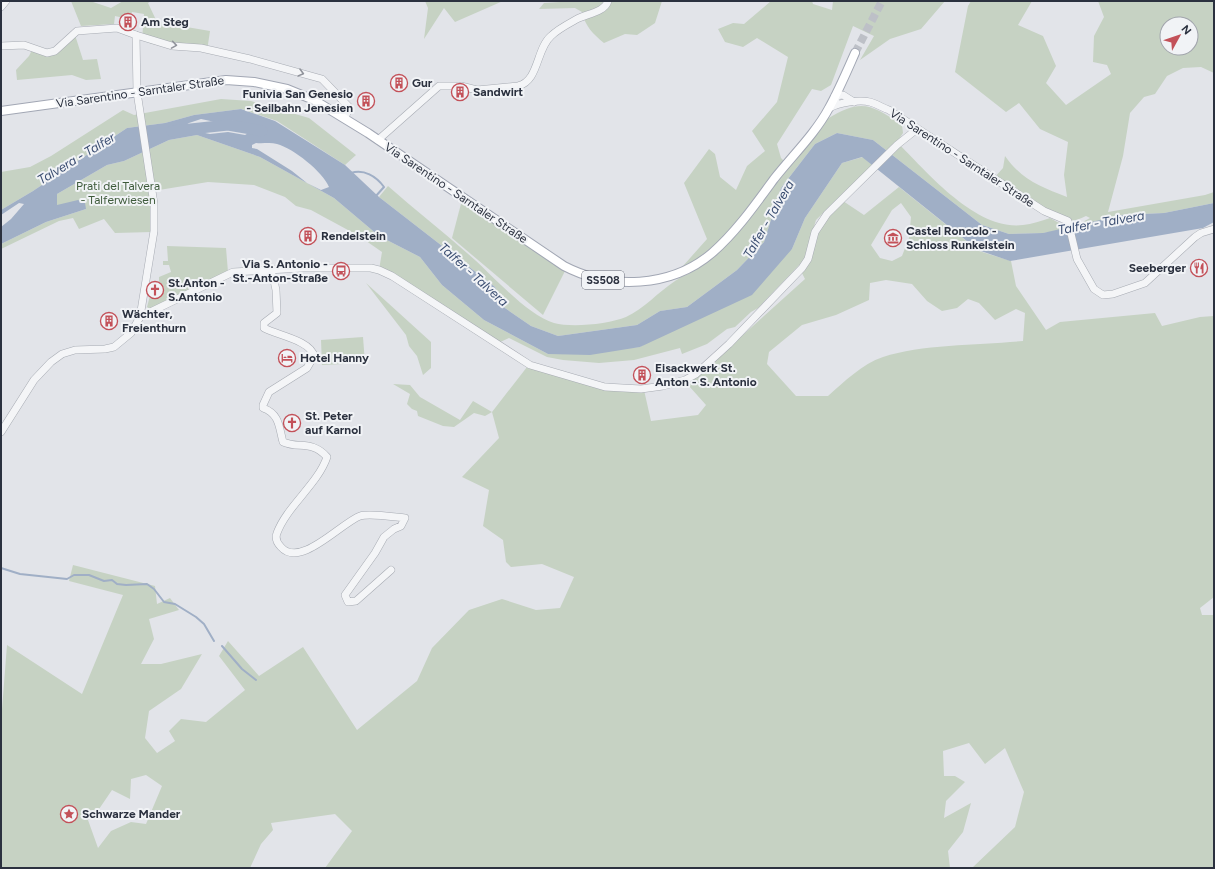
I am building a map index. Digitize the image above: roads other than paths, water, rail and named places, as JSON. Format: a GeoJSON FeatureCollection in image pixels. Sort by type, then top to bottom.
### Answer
{"type":"FeatureCollection","features":[{"type":"Feature","properties":{"kind":"main road","name":"SS508"},"geometry":{"type":"LineString","coordinates":[[839,95],[841,84],[855,53]]}},
{"type":"Feature","properties":{"kind":"main road","name":"Via Sarentino - Sarntaler Straße"},"geometry":{"type":"LineString","coordinates":[[1,111],[226,80],[254,82],[287,89],[314,100],[345,118],[564,266],[597,279],[632,282],[651,281],[674,275],[711,254],[734,231],[839,95]]}},
{"type":"Feature","properties":{"kind":"street"},"geometry":{"type":"LineString","coordinates":[[1,7],[6,1]]}},
{"type":"Feature","properties":{"kind":"street"},"geometry":{"type":"LineString","coordinates":[[378,140],[439,86],[460,86],[477,90],[518,86],[524,84],[531,75],[543,45],[549,37],[576,20],[604,7],[608,1]]}},
{"type":"Feature","properties":{"kind":"street"},"geometry":{"type":"LineString","coordinates":[[1,46],[24,45],[47,53],[55,51],[77,31],[117,28],[172,46],[201,48],[250,59],[322,79],[337,93],[349,108],[345,118]]}},
{"type":"Feature","properties":{"kind":"street"},"geometry":{"type":"LineString","coordinates":[[1,432],[34,380],[51,362],[62,354],[88,348],[105,349],[114,347],[131,333],[140,317],[154,231],[154,204],[150,187],[137,92],[136,35]]}},
{"type":"Feature","properties":{"kind":"street"},"geometry":{"type":"LineString","coordinates":[[839,95],[854,102]]}},
{"type":"Feature","properties":{"kind":"street"},"geometry":{"type":"LineString","coordinates":[[839,95],[841,105]]}},
{"type":"Feature","properties":{"kind":"street"},"geometry":{"type":"LineString","coordinates":[[829,108],[854,102]]}},
{"type":"Feature","properties":{"kind":"street","name":"Via Sarentino - Sarntaler Straße"},"geometry":{"type":"LineString","coordinates":[[854,102],[869,102],[888,110],[1044,211],[1069,223],[1074,252],[1094,289],[1103,295],[1113,294],[1145,283],[1195,237],[1201,233],[1214,229]]}},
{"type":"Feature","properties":{"kind":"street"},"geometry":{"type":"LineString","coordinates":[[140,317],[233,272],[367,268],[382,271],[530,365],[605,387],[641,389],[663,386],[685,380],[696,374],[728,344],[802,268],[808,259],[815,232],[820,222],[897,145],[917,129]]}},
{"type":"Feature","properties":{"kind":"street"},"geometry":{"type":"LineString","coordinates":[[233,272],[242,276],[266,274],[273,276],[276,290],[277,313],[264,323],[264,328],[293,339],[308,348],[314,354],[308,366],[270,392],[262,405],[263,408],[272,412],[276,417],[281,429],[283,442],[308,445],[319,450],[327,457],[276,535],[279,545],[284,550],[291,552],[308,550],[361,516],[405,518],[401,526],[394,529],[384,537],[375,553],[345,595],[348,602],[356,601],[391,570]]}},
{"type":"Feature","properties":{"kind":"water","name":"Talfer - Talvera"},"geometry":{"type":"Polygon","coordinates":[[[241,109],[275,121],[345,165],[379,197],[495,287],[502,306],[531,326],[558,336],[637,325],[660,311],[687,307],[737,270],[764,242],[781,188],[815,144],[837,133],[873,140],[982,225],[1009,234],[1043,233],[1122,215],[1164,213],[1214,203],[1214,222],[1203,228],[1010,261],[978,250],[862,157],[842,163],[805,218],[792,249],[752,295],[640,347],[590,355],[548,354],[484,320],[442,285],[420,257],[379,236],[334,198],[260,157],[197,135],[169,140],[124,161],[107,165],[57,194],[57,205],[78,200],[85,203],[86,209],[46,222],[1,244],[1,227],[11,219],[24,204],[19,203],[1,215],[1,210],[33,191],[127,128],[165,123],[194,115],[241,109]],[[201,119],[189,123],[181,128],[210,134],[228,132],[245,135],[250,132],[245,125],[230,120],[220,123],[201,119]],[[256,143],[252,145],[252,148],[257,149],[292,171],[307,183],[321,190],[329,187],[321,175],[307,161],[291,150],[274,143],[256,143]]]}},
{"type":"Feature","properties":{"kind":"waterway","name":"Talvera - Talfer"},"geometry":{"type":"LineString","coordinates":[[172,131],[228,125],[262,131]]}},
{"type":"Feature","properties":{"kind":"waterway"},"geometry":{"type":"LineString","coordinates":[[351,173],[361,172],[369,174],[381,183],[384,187],[375,197]]}},
{"type":"Feature","properties":{"kind":"waterway"},"geometry":{"type":"LineString","coordinates":[[1,568],[20,574],[67,579],[74,575],[89,575],[104,581],[112,580],[117,584],[147,584],[154,589],[164,602],[175,604],[196,617],[204,624],[214,641]]}},
{"type":"Feature","properties":{"kind":"waterway"},"geometry":{"type":"LineString","coordinates":[[222,646],[242,669],[256,680]]}},
{"type":"Feature","properties":{"kind":"tunnel"},"geometry":{"type":"LineString","coordinates":[[855,53],[882,1]]}},
{"type":"Feature","properties":{"kind":"place","name":"Am Steg"},"geometry":{"type":"Point","coordinates":[128,22]}},
{"type":"Feature","properties":{"kind":"place","name":"Gur"},"geometry":{"type":"Point","coordinates":[399,83]}},
{"type":"Feature","properties":{"kind":"place","name":"Sandwirt"},"geometry":{"type":"Point","coordinates":[460,92]}},
{"type":"Feature","properties":{"kind":"place","name":"Funivia San Genesio - Seilbahn Jenesien"},"geometry":{"type":"Point","coordinates":[366,101]}},
{"type":"Feature","properties":{"kind":"place","name":"Rendelstein"},"geometry":{"type":"Point","coordinates":[308,236]}},
{"type":"Feature","properties":{"kind":"place","name":"Castel Roncolo - Schloss Runkelstein"},"geometry":{"type":"Point","coordinates":[893,238]}},
{"type":"Feature","properties":{"kind":"place","name":"Seeberger"},"geometry":{"type":"Point","coordinates":[1199,268]}},
{"type":"Feature","properties":{"kind":"place","name":"Via S. Antonio - St.-Anton-Straße"},"geometry":{"type":"Point","coordinates":[341,271]}},
{"type":"Feature","properties":{"kind":"place","name":"St.Anton - S.Antonio"},"geometry":{"type":"Point","coordinates":[155,290]}},
{"type":"Feature","properties":{"kind":"place","name":"Wächter, Freienthurn"},"geometry":{"type":"Point","coordinates":[109,321]}},
{"type":"Feature","properties":{"kind":"place","name":"Hotel Hanny"},"geometry":{"type":"Point","coordinates":[287,358]}},
{"type":"Feature","properties":{"kind":"place","name":"Eisackwerk St. Anton - S. Antonio"},"geometry":{"type":"Point","coordinates":[642,375]}},
{"type":"Feature","properties":{"kind":"place","name":"St. Peter auf Karnol"},"geometry":{"type":"Point","coordinates":[292,423]}},
{"type":"Feature","properties":{"kind":"place","name":"Schwarze Mander"},"geometry":{"type":"Point","coordinates":[69,814]}},
{"type":"Feature","properties":{"kind":"park label","name":"Prati del Talvera - Talferwiesen"},"geometry":{"type":"Point","coordinates":[118,193]}}]}
